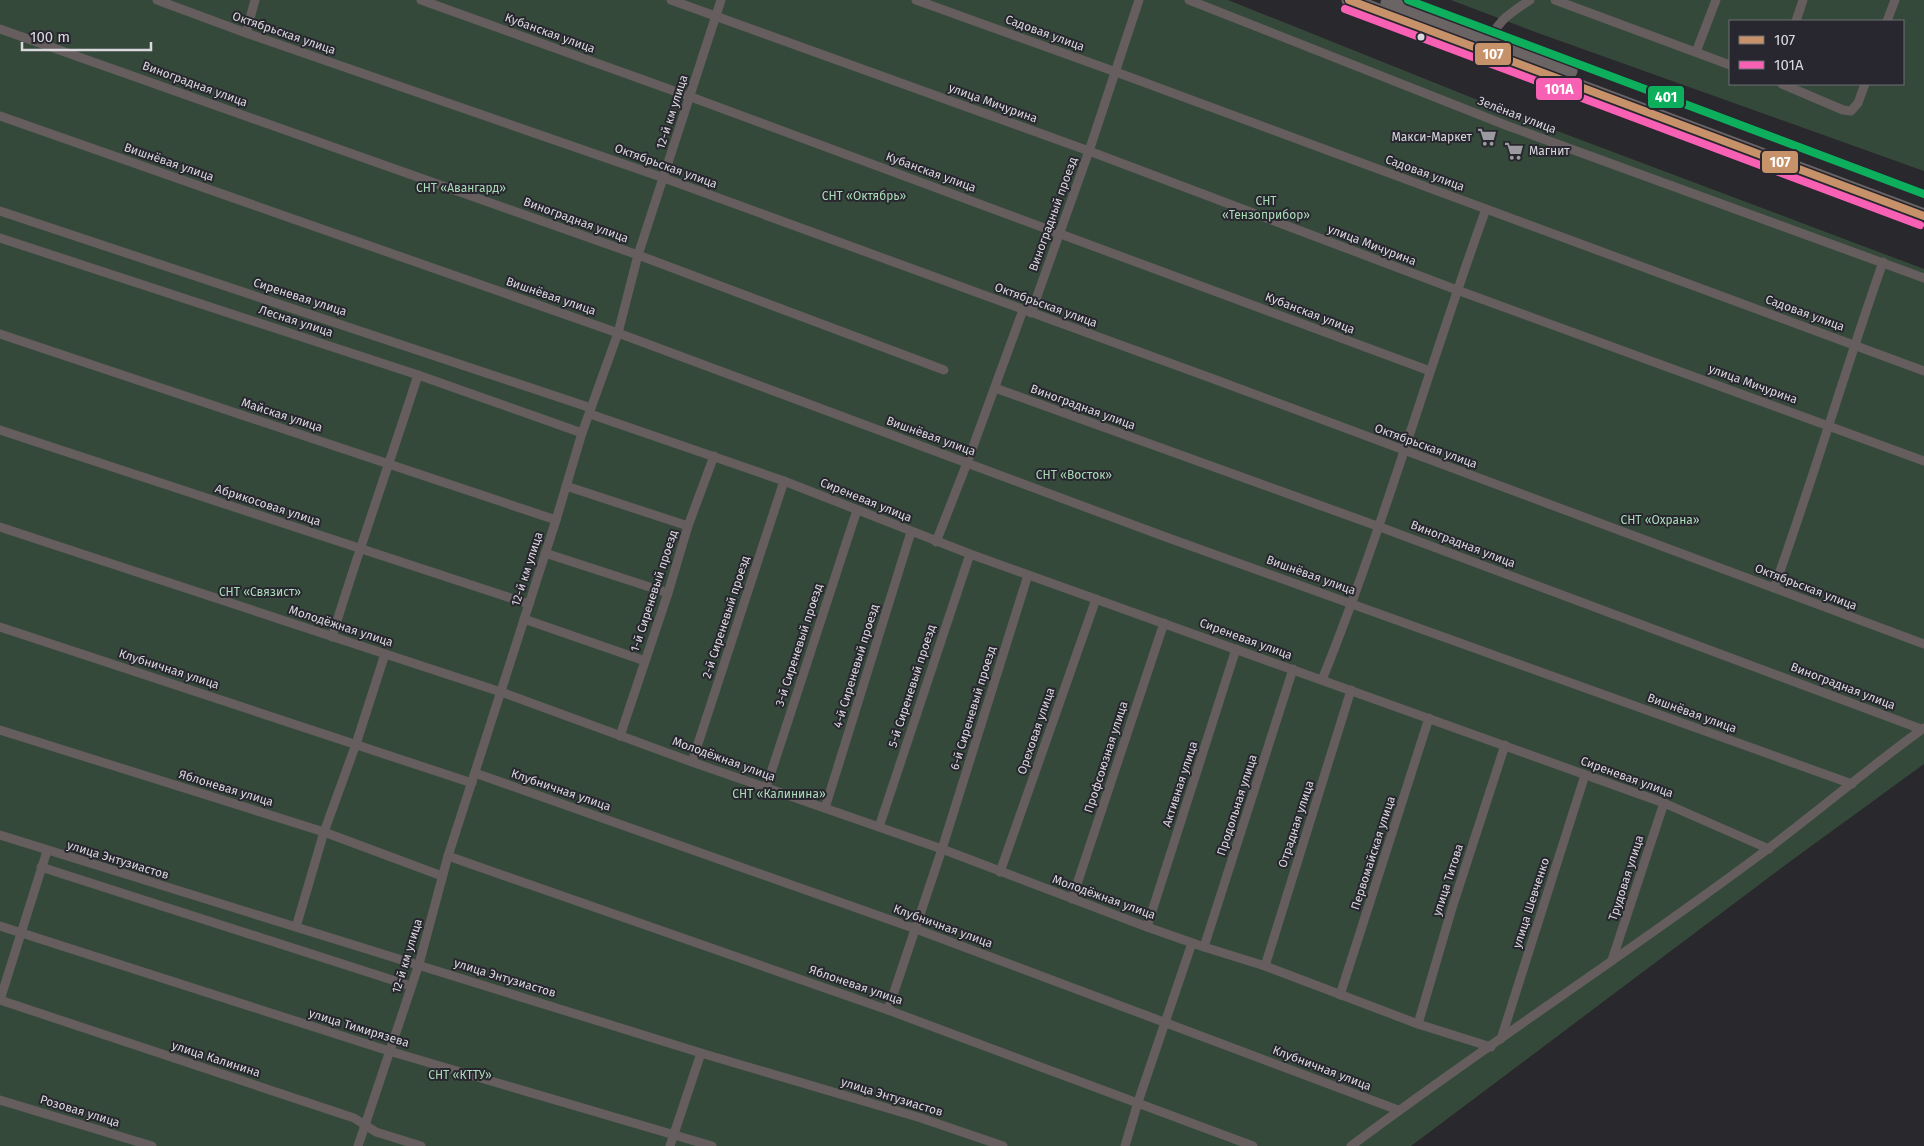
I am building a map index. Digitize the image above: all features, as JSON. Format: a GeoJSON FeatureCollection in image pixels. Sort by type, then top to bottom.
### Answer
{"type":"FeatureCollection","features":[{"type":"Feature","properties":{"kind":"highway"},"geometry":{"type":"LineString","coordinates":[[1349,0],[1492,48],[1924,205]]}},
{"type":"Feature","properties":{"kind":"highway"},"geometry":{"type":"LineString","coordinates":[[1380,0],[1492,48],[1924,216]]}},
{"type":"Feature","properties":{"kind":"street","name":"Октябрьская улица"},"geometry":{"type":"LineString","coordinates":[[156,0],[664,178],[1219,381],[1924,644]]}},
{"type":"Feature","properties":{"kind":"street"},"geometry":{"type":"LineString","coordinates":[[246,33],[255,0]]}},
{"type":"Feature","properties":{"kind":"street","name":"Кубанская улица"},"geometry":{"type":"LineString","coordinates":[[421,0],[1059,232],[1430,372]]}},
{"type":"Feature","properties":{"kind":"street","name":"улица Мичурина"},"geometry":{"type":"LineString","coordinates":[[671,0],[1089,151],[1457,290],[1924,461]]}},
{"type":"Feature","properties":{"kind":"street","name":"12-й км улица"},"geometry":{"type":"LineString","coordinates":[[358,1146],[419,964],[448,856],[582,433],[618,333],[638,255],[721,0]]}},
{"type":"Feature","properties":{"kind":"street","name":"Садовая улица"},"geometry":{"type":"LineString","coordinates":[[916,0],[1116,72],[1924,371]]}},
{"type":"Feature","properties":{"kind":"street","name":"Виноградный проезд"},"geometry":{"type":"LineString","coordinates":[[936,542],[995,388],[1059,232],[1089,151],[1140,0]]}},
{"type":"Feature","properties":{"kind":"street","name":"Зелёная улица"},"geometry":{"type":"LineString","coordinates":[[1188,0],[1508,126],[1924,278]]}},
{"type":"Feature","properties":{"kind":"street"},"geometry":{"type":"LineString","coordinates":[[1513,0],[1526,2]]}},
{"type":"Feature","properties":{"kind":"street"},"geometry":{"type":"LineString","coordinates":[[1555,0],[1729,65]]}},
{"type":"Feature","properties":{"kind":"street"},"geometry":{"type":"LineString","coordinates":[[1696,52],[1716,0]]}},
{"type":"Feature","properties":{"kind":"street"},"geometry":{"type":"LineString","coordinates":[[1796,20],[1803,0]]}},
{"type":"Feature","properties":{"kind":"street"},"geometry":{"type":"LineString","coordinates":[[1887,20],[1895,0]]}},
{"type":"Feature","properties":{"kind":"street"},"geometry":{"type":"LineString","coordinates":[[1492,48],[1495,30],[1501,22],[1526,2]]}},
{"type":"Feature","properties":{"kind":"street","name":"Виноградная улица"},"geometry":{"type":"LineString","coordinates":[[0,29],[638,255],[944,370]]}},
{"type":"Feature","properties":{"kind":"street"},"geometry":{"type":"LineString","coordinates":[[1784,85],[1843,110],[1851,111],[1854,109],[1865,85]]}},
{"type":"Feature","properties":{"kind":"street","name":"Вишнёвая улица"},"geometry":{"type":"LineString","coordinates":[[0,116],[618,333],[1163,536],[1852,784]]}},
{"type":"Feature","properties":{"kind":"street"},"geometry":{"type":"LineString","coordinates":[[1322,680],[1353,604],[1457,290],[1486,210]]}},
{"type":"Feature","properties":{"kind":"street","name":"Сиреневая улица"},"geometry":{"type":"LineString","coordinates":[[0,211],[591,411],[784,481],[936,542],[1664,803],[1769,848]]}},
{"type":"Feature","properties":{"kind":"street","name":"Лесная улица"},"geometry":{"type":"LineString","coordinates":[[0,238],[418,374],[582,433]]}},
{"type":"Feature","properties":{"kind":"street"},"geometry":{"type":"LineString","coordinates":[[1774,588],[1804,507],[1854,345],[1883,262]]}},
{"type":"Feature","properties":{"kind":"street","name":"Майская улица"},"geometry":{"type":"LineString","coordinates":[[0,334],[556,520]]}},
{"type":"Feature","properties":{"kind":"street"},"geometry":{"type":"LineString","coordinates":[[332,637],[359,548],[390,464],[418,374]]}},
{"type":"Feature","properties":{"kind":"street","name":"Виноградная улица"},"geometry":{"type":"LineString","coordinates":[[995,388],[1380,526],[1923,728]]}},
{"type":"Feature","properties":{"kind":"street","name":"Абрикосовая улица"},"geometry":{"type":"LineString","coordinates":[[0,430],[529,604]]}},
{"type":"Feature","properties":{"kind":"street","name":"1-й Сиреневый проезд"},"geometry":{"type":"LineString","coordinates":[[620,736],[668,593],[688,526],[714,456]]}},
{"type":"Feature","properties":{"kind":"street","name":"2-й Сиреневый проезд"},"geometry":{"type":"LineString","coordinates":[[692,762],[784,481]]}},
{"type":"Feature","properties":{"kind":"street"},"geometry":{"type":"LineString","coordinates":[[566,486],[688,526]]}},
{"type":"Feature","properties":{"kind":"street","name":"3-й Сиреневый проезд"},"geometry":{"type":"LineString","coordinates":[[766,788],[857,510]]}},
{"type":"Feature","properties":{"kind":"street","name":"Молодёжная улица"},"geometry":{"type":"LineString","coordinates":[[0,527],[501,692],[692,762],[942,849],[1147,927],[1264,966],[1418,1024],[1491,1047]]}},
{"type":"Feature","properties":{"kind":"street","name":"4-й Сиреневый проезд"},"geometry":{"type":"LineString","coordinates":[[825,808],[911,532]]}},
{"type":"Feature","properties":{"kind":"street"},"geometry":{"type":"LineString","coordinates":[[545,553],[668,593]]}},
{"type":"Feature","properties":{"kind":"street","name":"5-й Сиреневый проезд"},"geometry":{"type":"LineString","coordinates":[[879,827],[970,554]]}},
{"type":"Feature","properties":{"kind":"street","name":"6-й Сиреневый проезд"},"geometry":{"type":"LineString","coordinates":[[888,1010],[942,849],[1028,575]]}},
{"type":"Feature","properties":{"kind":"street","name":"Ореховая улица"},"geometry":{"type":"LineString","coordinates":[[1000,872],[1096,599]]}},
{"type":"Feature","properties":{"kind":"street"},"geometry":{"type":"LineString","coordinates":[[524,619],[645,661]]}},
{"type":"Feature","properties":{"kind":"street","name":"Профсоюзная улица"},"geometry":{"type":"LineString","coordinates":[[1072,899],[1164,623]]}},
{"type":"Feature","properties":{"kind":"street","name":"Клубничная улица"},"geometry":{"type":"LineString","coordinates":[[0,627],[472,783]]}},
{"type":"Feature","properties":{"kind":"street","name":"Активная улица"},"geometry":{"type":"LineString","coordinates":[[1147,927],[1236,649]]}},
{"type":"Feature","properties":{"kind":"street"},"geometry":{"type":"LineString","coordinates":[[296,927],[324,832],[356,744],[385,654]]}},
{"type":"Feature","properties":{"kind":"street","name":"Продольная улица"},"geometry":{"type":"LineString","coordinates":[[1204,947],[1293,670]]}},
{"type":"Feature","properties":{"kind":"street","name":"Отрадная улица"},"geometry":{"type":"LineString","coordinates":[[1264,966],[1351,690]]}},
{"type":"Feature","properties":{"kind":"street","name":"Первомайская улица"},"geometry":{"type":"LineString","coordinates":[[1340,995],[1429,718]]}},
{"type":"Feature","properties":{"kind":"street"},"geometry":{"type":"LineString","coordinates":[[1351,1146],[1398,1110],[1491,1047],[1769,848],[1923,728]]}},
{"type":"Feature","properties":{"kind":"street","name":"Яблоневая улица"},"geometry":{"type":"LineString","coordinates":[[0,730],[324,832],[442,876]]}},
{"type":"Feature","properties":{"kind":"street","name":"улица Титова"},"geometry":{"type":"LineString","coordinates":[[1418,1024],[1452,908],[1505,745]]}},
{"type":"Feature","properties":{"kind":"street","name":"Клубничная улица"},"geometry":{"type":"LineString","coordinates":[[475,773],[916,929],[1398,1110]]}},
{"type":"Feature","properties":{"kind":"street","name":"улица Шевченко"},"geometry":{"type":"LineString","coordinates":[[1500,1039],[1585,774]]}},
{"type":"Feature","properties":{"kind":"street","name":"Трудовая улица"},"geometry":{"type":"LineString","coordinates":[[1612,960],[1664,803]]}},
{"type":"Feature","properties":{"kind":"street","name":"улица Энтузиастов"},"geometry":{"type":"LineString","coordinates":[[0,835],[701,1053],[921,1118],[1003,1146]]}},
{"type":"Feature","properties":{"kind":"street"},"geometry":{"type":"LineString","coordinates":[[0,1000],[47,851]]}},
{"type":"Feature","properties":{"kind":"street","name":"Яблоневая улица"},"geometry":{"type":"LineString","coordinates":[[448,856],[888,1010],[1254,1146]]}},
{"type":"Feature","properties":{"kind":"street"},"geometry":{"type":"LineString","coordinates":[[42,867],[411,986]]}},
{"type":"Feature","properties":{"kind":"street","name":"улица Тимирязева"},"geometry":{"type":"LineString","coordinates":[[0,926],[389,1051],[712,1146]]}},
{"type":"Feature","properties":{"kind":"street"},"geometry":{"type":"LineString","coordinates":[[1125,1146],[1192,942]]}},
{"type":"Feature","properties":{"kind":"street","name":"улица Калинина"},"geometry":{"type":"LineString","coordinates":[[0,1000],[354,1118],[376,1132],[421,1146]]}},
{"type":"Feature","properties":{"kind":"street"},"geometry":{"type":"LineString","coordinates":[[670,1146],[701,1053]]}},
{"type":"Feature","properties":{"kind":"street","name":"Розовая улица"},"geometry":{"type":"LineString","coordinates":[[0,1100],[152,1146]]}},
{"type":"Feature","properties":{"kind":"green space"},"geometry":{"type":"Polygon","coordinates":[[[0,0],[1228,0],[1515,115],[1924,269],[1924,764],[1788,863],[1411,1146],[0,1146],[0,0]]]}},
{"type":"Feature","properties":{"kind":"green space"},"geometry":{"type":"Polygon","coordinates":[[[1451,0],[1924,0],[1924,171],[1538,33],[1451,0]]]}},
{"type":"Feature","properties":{"kind":"transit line","name":"107"},"geometry":{"type":"LineString","coordinates":[[1349,0],[1924,216]]}},
{"type":"Feature","properties":{"kind":"transit line","name":"401"},"geometry":{"type":"LineString","coordinates":[[1408,0],[1924,194]]}},
{"type":"Feature","properties":{"kind":"transit line","name":"101А"},"geometry":{"type":"LineString","coordinates":[[1345,9],[1920,225]]}},
{"type":"Feature","properties":{"kind":"place","name":"Макси-Маркет"},"geometry":{"type":"Point","coordinates":[1487,137]}},
{"type":"Feature","properties":{"kind":"place","name":"Магнит"},"geometry":{"type":"Point","coordinates":[1514,151]}},
{"type":"Feature","properties":{"kind":"park label","name":"СНТ «Авангард»"},"geometry":{"type":"Point","coordinates":[461,188]}},
{"type":"Feature","properties":{"kind":"park label","name":"СНТ «Октябрь»"},"geometry":{"type":"Point","coordinates":[864,196]}},
{"type":"Feature","properties":{"kind":"park label","name":"СНТ «Тензоприбор»"},"geometry":{"type":"Point","coordinates":[1266,208]}},
{"type":"Feature","properties":{"kind":"park label","name":"СНТ «Восток»"},"geometry":{"type":"Point","coordinates":[1074,475]}},
{"type":"Feature","properties":{"kind":"park label","name":"СНТ «Охрана»"},"geometry":{"type":"Point","coordinates":[1660,520]}},
{"type":"Feature","properties":{"kind":"park label","name":"СНТ «Связист»"},"geometry":{"type":"Point","coordinates":[260,592]}},
{"type":"Feature","properties":{"kind":"park label","name":"СНТ «Калинина»"},"geometry":{"type":"Point","coordinates":[779,794]}},
{"type":"Feature","properties":{"kind":"park label","name":"СНТ «КТТУ»"},"geometry":{"type":"Point","coordinates":[460,1075]}}]}
